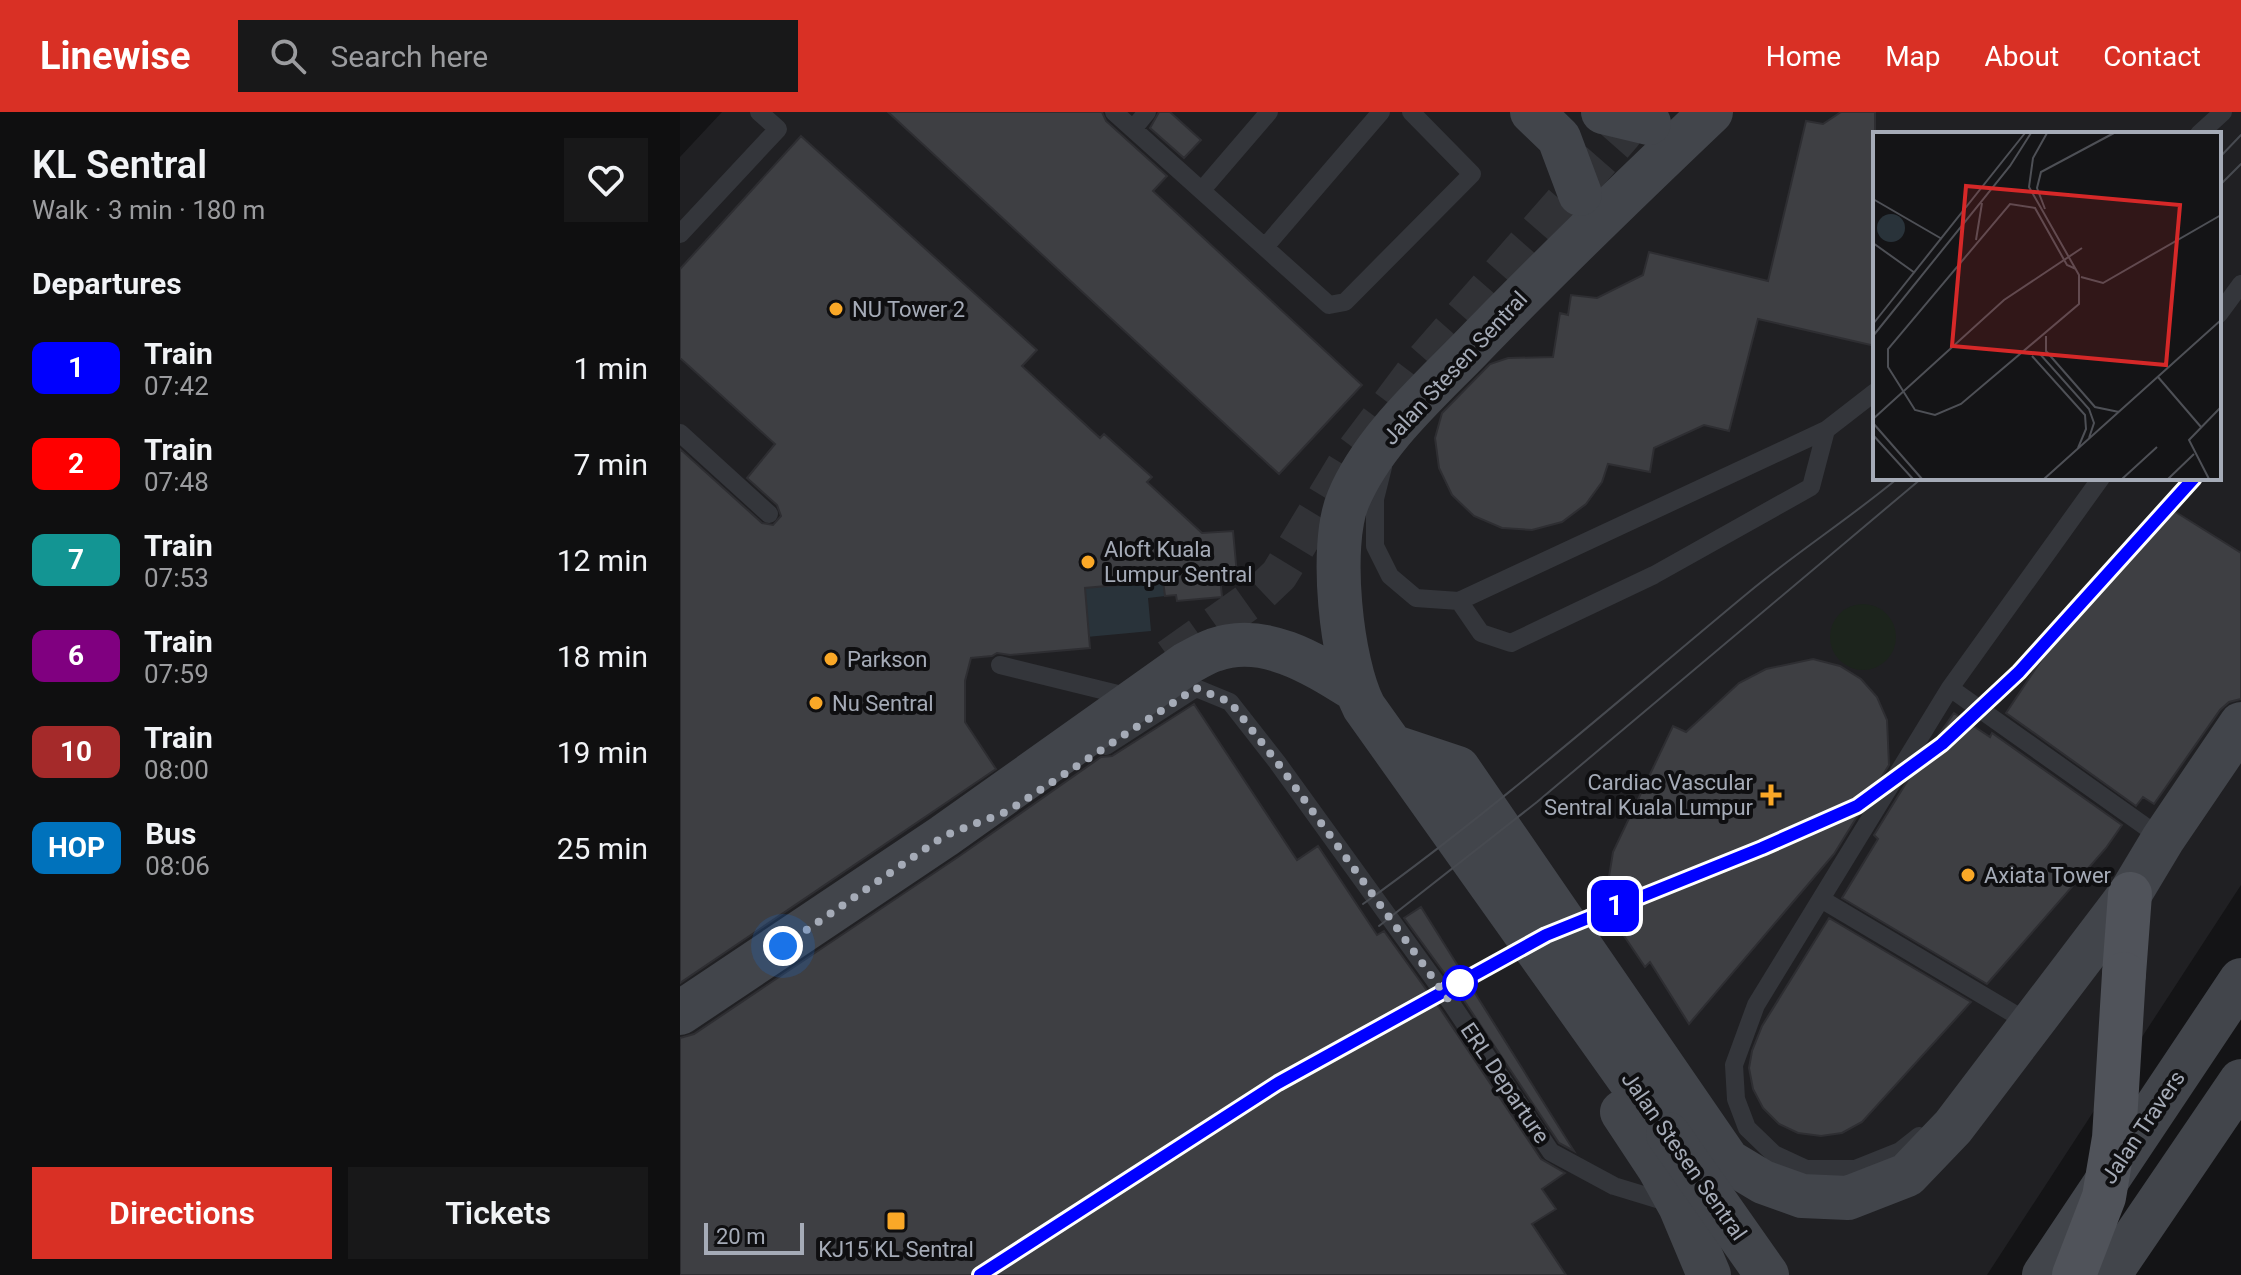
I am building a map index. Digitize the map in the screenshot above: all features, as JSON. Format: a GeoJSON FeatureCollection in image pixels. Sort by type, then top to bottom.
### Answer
{"type":"FeatureCollection","features":[{"type":"Feature","properties":{"kind":"main road"},"geometry":{"type":"LineString","coordinates":[[2074,1275],[2104,1197],[2114,1138],[2130,894]]}},
{"type":"Feature","properties":{"kind":"street"},"geometry":{"type":"LineString","coordinates":[[1532,112],[1559,138],[1580,194],[1569,245]]}},
{"type":"Feature","properties":{"kind":"street"},"geometry":{"type":"LineString","coordinates":[[1603,112],[1649,123],[1702,112]]}},
{"type":"Feature","properties":{"kind":"street","name":"Jalan Stesen Sentral"},"geometry":{"type":"LineString","coordinates":[[1711,112],[1569,245],[1394,428],[1348,499],[1338,545],[1342,614],[1354,689],[1364,707],[1767,1275]]}},
{"type":"Feature","properties":{"kind":"street","name":"Jalan Stesen Sentral"},"geometry":{"type":"LineString","coordinates":[[680,1013],[944,836],[1186,664],[1215,649],[1240,646],[1270,648],[1303,657],[1354,689]]}},
{"type":"Feature","properties":{"kind":"street"},"geometry":{"type":"LineString","coordinates":[[1392,746],[1458,768],[1728,1161],[1763,1182],[1802,1196],[1848,1198],[1907,1175],[1953,1127],[2130,894],[2163,839],[2241,724]]}},
{"type":"Feature","properties":{"kind":"street","name":"Jalan Travers"},"geometry":{"type":"LineString","coordinates":[[2044,1275],[2241,980]]}},
{"type":"Feature","properties":{"kind":"street","name":"Jalan Stesen Sentral"},"geometry":{"type":"LineString","coordinates":[[1600,1038],[1622,1114],[1659,1168],[1680,1206],[1709,1275]]}},
{"type":"Feature","properties":{"kind":"street"},"geometry":{"type":"LineString","coordinates":[[2109,1275],[2241,1081]]}},
{"type":"Feature","properties":{"kind":"lane"},"geometry":{"type":"LineString","coordinates":[[680,234],[778,129],[759,112]]}},
{"type":"Feature","properties":{"kind":"lane"},"geometry":{"type":"LineString","coordinates":[[1114,112],[1329,305],[1345,302],[1472,174],[1411,112]]}},
{"type":"Feature","properties":{"kind":"lane"},"geometry":{"type":"LineString","coordinates":[[1133,129],[1147,112]]}},
{"type":"Feature","properties":{"kind":"lane"},"geometry":{"type":"LineString","coordinates":[[1202,190],[1269,112]]}},
{"type":"Feature","properties":{"kind":"lane"},"geometry":{"type":"LineString","coordinates":[[1265,247],[1381,112]]}},
{"type":"Feature","properties":{"kind":"lane"},"geometry":{"type":"LineString","coordinates":[[2201,132],[2223,112]]}},
{"type":"Feature","properties":{"kind":"lane"},"geometry":{"type":"LineString","coordinates":[[2221,311],[2241,284]]}},
{"type":"Feature","properties":{"kind":"lane"},"geometry":{"type":"LineString","coordinates":[[1394,428],[1375,499],[1375,546],[1390,576],[1416,598],[1459,601],[1826,430],[1873,394]]}},
{"type":"Feature","properties":{"kind":"lane"},"geometry":{"type":"LineString","coordinates":[[1459,601],[1481,633],[1511,643],[1654,575],[1811,487],[1826,430]]}},
{"type":"Feature","properties":{"kind":"lane"},"geometry":{"type":"LineString","coordinates":[[680,433],[769,514]]}},
{"type":"Feature","properties":{"kind":"lane"},"geometry":{"type":"LineString","coordinates":[[1821,899],[2033,1024],[1951,1109],[1900,1151],[1855,1169],[1806,1169],[1774,1154],[1747,1128],[1736,1099],[1734,1065],[1756,1005],[1950,688],[2100,480]]}},
{"type":"Feature","properties":{"kind":"lane"},"geometry":{"type":"LineString","coordinates":[[1000,665],[1136,699]]}},
{"type":"Feature","properties":{"kind":"lane","name":"ERL Departure"},"geometry":{"type":"LineString","coordinates":[[1096,753],[1196,688],[1230,702],[1451,1003],[1551,1152],[1614,1186],[1680,1206]]}},
{"type":"Feature","properties":{"kind":"lane"},"geometry":{"type":"LineString","coordinates":[[1950,688],[2163,839]]}},
{"type":"Feature","properties":{"kind":"lane"},"geometry":{"type":"LineString","coordinates":[[944,836],[1008,811],[1045,786]]}},
{"type":"Feature","properties":{"kind":"shaded area"},"geometry":{"type":"Polygon","coordinates":[[[722,112],[2241,112],[2241,885],[1987,1275],[680,1275],[680,157],[722,112]]]}},
{"type":"Feature","properties":{"kind":"shaded area"},"geometry":{"type":"Polygon","coordinates":[[[1163,581],[1165,596],[1148,598],[1151,631],[1022,643],[1017,594],[1163,581]]]}},
{"type":"Feature","properties":{"kind":"shaded area"},"geometry":{"type":"Polygon","coordinates":[[[1863,604],[1886,614],[1896,637],[1886,660],[1863,670],[1840,660],[1830,637],[1840,614],[1863,604]]]}},
{"type":"Feature","properties":{"kind":"building"},"geometry":{"type":"Polygon","coordinates":[[[888,112],[1102,112],[1106,121],[1167,176],[1153,191],[1362,385],[1279,474],[888,112]]]}},
{"type":"Feature","properties":{"kind":"building"},"geometry":{"type":"Polygon","coordinates":[[[1159,112],[1170,112],[1201,140],[1184,158],[1150,128],[1159,112]]]}},
{"type":"Feature","properties":{"kind":"building"},"geometry":{"type":"Polygon","coordinates":[[[1841,112],[1875,112],[1873,346],[1758,319],[1729,431],[1704,425],[1654,448],[1650,472],[1608,464],[1602,482],[1586,504],[1562,522],[1532,530],[1502,528],[1474,516],[1452,495],[1439,468],[1435,438],[1442,413],[1490,364],[1508,358],[1553,357],[1560,313],[1568,315],[1571,295],[1597,298],[1643,275],[1649,252],[1768,281],[1806,121],[1823,124],[1841,112]]]}},
{"type":"Feature","properties":{"kind":"building"},"geometry":{"type":"Polygon","coordinates":[[[801,136],[1037,350],[1022,366],[1100,438],[1104,434],[1152,477],[1147,482],[1202,533],[1233,531],[1237,575],[1220,576],[1222,597],[1177,601],[1176,595],[1165,596],[1163,581],[1085,588],[1090,648],[1010,655],[997,653],[971,658],[965,681],[965,722],[996,769],[680,983],[680,449],[762,523],[773,525],[781,516],[777,505],[747,478],[775,444],[680,358],[680,269],[801,136]]]}},
{"type":"Feature","properties":{"kind":"building"},"geometry":{"type":"Polygon","coordinates":[[[2174,511],[2241,553],[2241,699],[2229,702],[2220,710],[2154,804],[2143,797],[2136,806],[2006,713],[2068,620],[2174,511]]]}},
{"type":"Feature","properties":{"kind":"building"},"geometry":{"type":"Polygon","coordinates":[[[1813,659],[1840,666],[1861,679],[1877,697],[1887,720],[1889,765],[1834,854],[1689,1024],[1650,962],[1645,967],[1612,918],[1607,889],[1613,852],[1673,726],[1686,732],[1739,683],[1766,669],[1813,659]]]}},
{"type":"Feature","properties":{"kind":"building"},"geometry":{"type":"Polygon","coordinates":[[[1194,704],[1297,860],[1318,846],[1377,935],[1384,931],[1441,1010],[1541,1159],[1565,1173],[1542,1189],[1556,1209],[1532,1224],[1566,1275],[680,1275],[680,1038],[694,1034],[1101,757],[1112,756],[1194,704]]]}},
{"type":"Feature","properties":{"kind":"building","name":"Axiata Tower"},"geometry":{"type":"Polygon","coordinates":[[[1954,713],[1990,737],[1992,733],[2122,825],[2106,848],[1987,984],[1842,898],[1878,839],[1874,835],[1954,713]]]}},
{"type":"Feature","properties":{"kind":"building"},"geometry":{"type":"Polygon","coordinates":[[[1421,907],[1574,1151],[1559,1143],[1461,996],[1404,918],[1421,907]]]}},
{"type":"Feature","properties":{"kind":"building"},"geometry":{"type":"Polygon","coordinates":[[[1829,918],[1971,1002],[1862,1122],[1842,1133],[1821,1136],[1798,1133],[1779,1124],[1763,1108],[1753,1089],[1749,1068],[1762,1026],[1829,918]]]}},
{"type":"Feature","properties":{"kind":"tunnel"},"geometry":{"type":"LineString","coordinates":[[1169,658],[1259,594],[1279,575],[1350,458],[1417,369],[1623,134],[1619,112]]}},
{"type":"Feature","properties":{"kind":"tram line"},"geometry":{"type":"LineString","coordinates":[[2221,156],[2241,135]]}},
{"type":"Feature","properties":{"kind":"tram line"},"geometry":{"type":"LineString","coordinates":[[2221,184],[2241,164]]}},
{"type":"Feature","properties":{"kind":"tram line"},"geometry":{"type":"LineString","coordinates":[[1363,904],[1510,791],[1767,577],[1895,480]]}},
{"type":"Feature","properties":{"kind":"tram line"},"geometry":{"type":"LineString","coordinates":[[1379,926],[1537,802],[1920,480]]}},
{"type":"Feature","properties":{"kind":"train","name":"1"},"geometry":{"type":"LineString","coordinates":[[980,1275],[1278,1083],[1546,935],[1857,806],[1942,744],[2019,672],[2192,480]]}},
{"type":"Feature","properties":{"kind":"place","name":"NU Tower 2"},"geometry":{"type":"Point","coordinates":[836,309]}},
{"type":"Feature","properties":{"kind":"place","name":"Aloft Kuala Lumpur Sentral"},"geometry":{"type":"Point","coordinates":[1088,562]}},
{"type":"Feature","properties":{"kind":"place","name":"Parkson"},"geometry":{"type":"Point","coordinates":[831,659]}},
{"type":"Feature","properties":{"kind":"place","name":"Nu Sentral"},"geometry":{"type":"Point","coordinates":[816,703]}},
{"type":"Feature","properties":{"kind":"place","name":"Cardiac Vascular Sentral Kuala Lumpur"},"geometry":{"type":"Point","coordinates":[1771,795]}},
{"type":"Feature","properties":{"kind":"place","name":"Axiata Tower"},"geometry":{"type":"Point","coordinates":[1968,875]}},
{"type":"Feature","properties":{"kind":"place","name":"KJ15 KL Sentral"},"geometry":{"type":"Point","coordinates":[896,1221]}},
{"type":"Feature","properties":{"kind":"route"},"geometry":{"type":"LineString","coordinates":[[783,946],[944,836],[1008,811],[1196,688],[1230,702],[1451,1003],[1460,983]]}}]}
